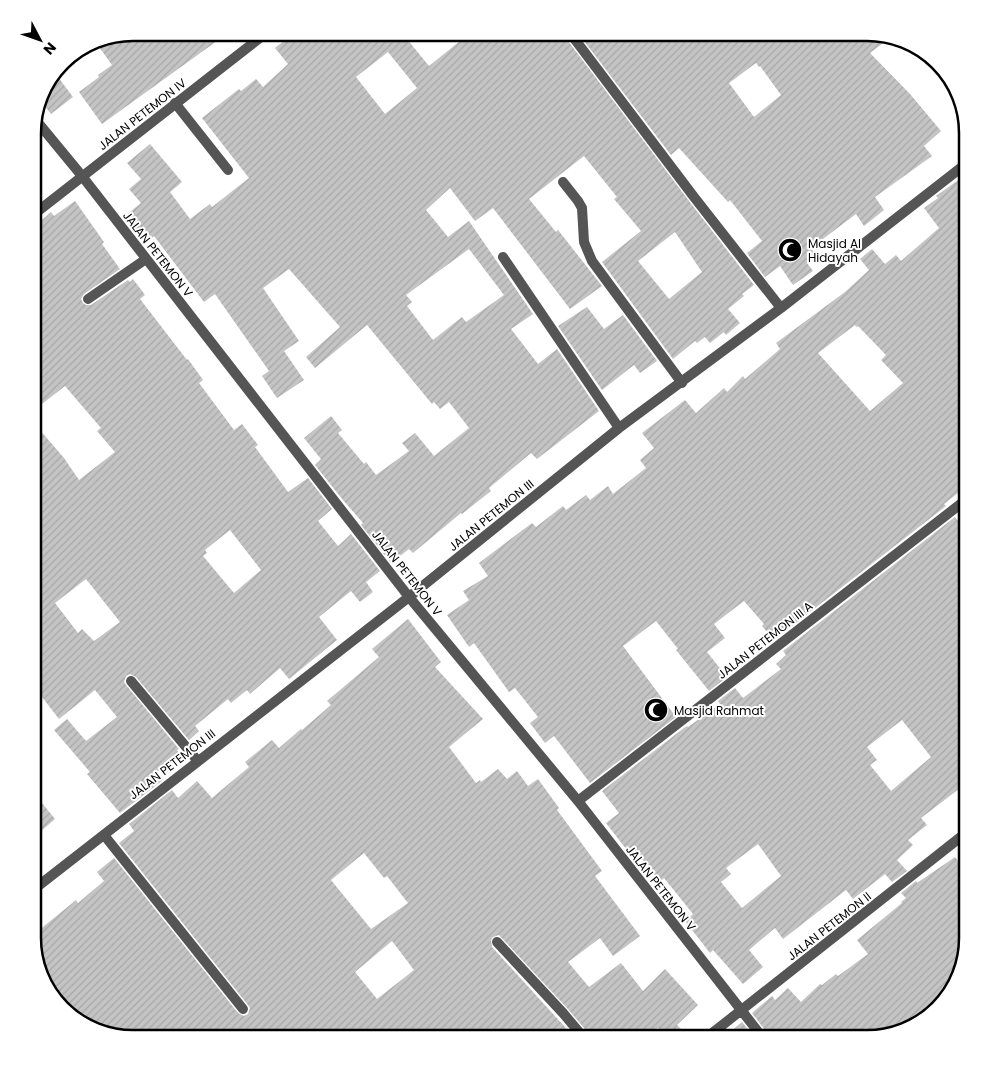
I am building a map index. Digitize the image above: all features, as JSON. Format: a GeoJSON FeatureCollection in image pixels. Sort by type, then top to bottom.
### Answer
{"type":"FeatureCollection","features":[{"type":"Feature","properties":{"kind":"street","name":"JALAN PETEMON IV"},"geometry":{"type":"LineString","coordinates":[[41,209],[253,41]]}},
{"type":"Feature","properties":{"kind":"street"},"geometry":{"type":"LineString","coordinates":[[576,41],[781,308]]}},
{"type":"Feature","properties":{"kind":"street"},"geometry":{"type":"LineString","coordinates":[[176,103],[228,170]]}},
{"type":"Feature","properties":{"kind":"street","name":"JALAN PETEMON V"},"geometry":{"type":"LineString","coordinates":[[41,126],[82,176],[409,597],[578,801],[757,1030]]}},
{"type":"Feature","properties":{"kind":"street","name":"JALAN PETEMON III"},"geometry":{"type":"LineString","coordinates":[[41,883],[409,597],[620,428],[781,308],[959,170]]}},
{"type":"Feature","properties":{"kind":"street"},"geometry":{"type":"LineString","coordinates":[[563,182],[582,208],[584,242],[592,261],[682,383]]}},
{"type":"Feature","properties":{"kind":"street"},"geometry":{"type":"LineString","coordinates":[[504,257],[620,428]]}},
{"type":"Feature","properties":{"kind":"street"},"geometry":{"type":"LineString","coordinates":[[88,299],[146,259]]}},
{"type":"Feature","properties":{"kind":"street","name":"JALAN PETEMON III A"},"geometry":{"type":"LineString","coordinates":[[578,801],[959,506]]}},
{"type":"Feature","properties":{"kind":"street"},"geometry":{"type":"LineString","coordinates":[[131,681],[197,760]]}},
{"type":"Feature","properties":{"kind":"street"},"geometry":{"type":"LineString","coordinates":[[104,835],[243,1009]]}},
{"type":"Feature","properties":{"kind":"street","name":"JALAN PETEMON II"},"geometry":{"type":"LineString","coordinates":[[717,1030],[959,839]]}},
{"type":"Feature","properties":{"kind":"street"},"geometry":{"type":"LineString","coordinates":[[497,942],[577,1030]]}},
{"type":"Feature","properties":{"kind":"building"},"geometry":{"type":"Polygon","coordinates":[[[127,41],[217,41],[102,124],[79,92],[112,65],[99,48],[115,43],[127,41]]]}},
{"type":"Feature","properties":{"kind":"building"},"geometry":{"type":"Polygon","coordinates":[[[284,41],[409,41],[429,66],[460,41],[568,41],[754,285],[742,294],[744,296],[728,309],[740,323],[726,335],[724,332],[710,343],[705,337],[697,343],[695,341],[673,359],[602,262],[641,231],[614,199],[617,197],[584,156],[529,199],[556,232],[558,230],[602,286],[570,309],[493,208],[475,221],[450,188],[426,210],[448,237],[469,221],[533,314],[511,329],[538,364],[557,349],[599,411],[537,459],[531,453],[489,488],[491,491],[413,553],[409,549],[391,563],[361,525],[363,523],[315,465],[321,459],[304,438],[331,416],[342,430],[338,433],[364,464],[366,462],[376,475],[409,451],[402,443],[415,433],[434,456],[469,428],[449,402],[440,409],[434,402],[432,404],[367,325],[315,368],[306,357],[340,327],[289,269],[263,288],[299,341],[284,351],[304,380],[277,398],[262,376],[269,371],[215,294],[204,302],[154,236],[146,243],[124,217],[141,203],[129,189],[141,179],[127,163],[150,144],[182,182],[170,192],[190,219],[210,204],[212,207],[249,178],[202,118],[239,89],[241,91],[256,79],[263,87],[288,64],[275,48],[284,41]],[[388,52],[356,77],[385,114],[417,88],[388,52]],[[675,232],[638,261],[669,299],[702,272],[675,232]],[[469,249],[406,295],[412,302],[407,306],[433,340],[462,317],[466,322],[504,295],[469,249]]]}},
{"type":"Feature","properties":{"kind":"building"},"geometry":{"type":"Polygon","coordinates":[[[584,41],[873,41],[883,43],[870,53],[910,94],[941,131],[924,146],[932,156],[875,197],[884,210],[864,226],[856,214],[811,248],[817,256],[807,263],[813,271],[793,285],[780,266],[765,277],[747,253],[762,241],[730,200],[728,202],[679,148],[671,155],[584,41]],[[756,63],[729,83],[754,117],[781,95],[756,63]]]}},
{"type":"Feature","properties":{"kind":"building"},"geometry":{"type":"Polygon","coordinates":[[[59,78],[73,97],[51,114],[45,106],[59,78]]]}},
{"type":"Feature","properties":{"kind":"building"},"geometry":{"type":"Polygon","coordinates":[[[959,179],[959,492],[944,504],[946,506],[774,640],[762,626],[764,624],[744,601],[714,624],[725,638],[707,652],[727,677],[709,691],[676,650],[678,649],[656,621],[623,646],[676,717],[590,783],[554,736],[545,743],[530,723],[538,717],[515,688],[509,692],[474,643],[469,647],[447,615],[469,600],[463,591],[488,576],[479,563],[532,523],[536,527],[563,506],[566,510],[586,495],[590,500],[608,486],[613,494],[646,468],[640,460],[654,448],[642,433],[685,400],[696,413],[724,388],[727,392],[743,376],[745,379],[780,349],[776,343],[845,292],[869,270],[860,259],[872,249],[885,264],[896,255],[901,261],[939,228],[924,208],[938,198],[936,196],[959,179]],[[855,325],[818,353],[870,411],[903,383],[881,360],[886,355],[858,326],[856,327],[855,325]]]}},
{"type":"Feature","properties":{"kind":"building"},"geometry":{"type":"Polygon","coordinates":[[[75,201],[104,242],[102,244],[120,269],[84,294],[81,299],[83,303],[91,305],[128,280],[130,282],[133,279],[145,295],[140,299],[188,359],[203,380],[199,383],[234,430],[242,424],[258,445],[255,447],[288,492],[308,478],[332,509],[318,521],[338,546],[351,534],[380,571],[366,582],[373,592],[360,602],[351,591],[319,617],[337,640],[289,679],[280,668],[250,694],[247,690],[231,703],[228,699],[195,726],[199,731],[189,740],[136,677],[130,674],[126,676],[124,682],[126,685],[179,749],[177,750],[179,753],[157,772],[163,780],[120,813],[87,774],[90,772],[54,730],[67,719],[86,741],[117,717],[95,690],[59,719],[41,698],[41,431],[64,458],[79,480],[115,452],[97,431],[101,428],[65,386],[41,405],[41,221],[51,212],[54,216],[75,201]],[[230,530],[205,550],[207,553],[203,556],[234,593],[261,570],[230,530]],[[86,579],[55,603],[78,633],[82,629],[94,641],[120,622],[86,579]]]}},
{"type":"Feature","properties":{"kind":"building"},"geometry":{"type":"Polygon","coordinates":[[[587,307],[604,329],[623,315],[657,361],[640,373],[634,365],[602,390],[558,326],[587,307]]]}},
{"type":"Feature","properties":{"kind":"building"},"geometry":{"type":"Polygon","coordinates":[[[955,517],[959,522],[959,789],[921,818],[927,825],[908,840],[913,845],[897,860],[907,871],[892,882],[885,874],[853,899],[846,890],[783,939],[775,928],[749,950],[763,967],[743,984],[713,950],[710,953],[685,921],[693,914],[664,878],[660,882],[638,854],[633,858],[606,823],[619,813],[602,791],[684,728],[720,704],[718,701],[735,688],[743,698],[781,669],[776,664],[786,655],[783,651],[955,517]],[[902,720],[867,747],[877,760],[870,765],[891,791],[931,757],[902,720]],[[758,844],[726,868],[731,874],[721,882],[742,908],[781,876],[758,844]]]}},
{"type":"Feature","properties":{"kind":"building"},"geometry":{"type":"Polygon","coordinates":[[[408,619],[441,662],[435,667],[483,719],[449,747],[476,783],[480,780],[481,782],[498,769],[507,779],[517,771],[528,786],[538,779],[559,808],[557,810],[602,871],[595,876],[640,936],[613,956],[600,938],[568,962],[589,987],[621,963],[643,991],[665,969],[698,1005],[677,1025],[681,1029],[586,1030],[499,935],[491,940],[492,947],[568,1030],[133,1030],[109,1027],[98,1023],[82,1014],[60,994],[46,967],[42,950],[41,929],[76,900],[78,903],[104,881],[97,872],[114,858],[238,1013],[244,1016],[248,1014],[250,1008],[248,1005],[119,843],[134,831],[129,824],[172,790],[178,798],[197,781],[212,798],[249,767],[245,762],[272,740],[279,748],[302,730],[331,705],[327,701],[379,657],[372,649],[408,619]],[[364,853],[331,880],[371,929],[408,903],[387,876],[384,878],[364,853]],[[392,941],[355,972],[377,999],[414,970],[392,941]]]}},
{"type":"Feature","properties":{"kind":"building"},"geometry":{"type":"Polygon","coordinates":[[[41,802],[55,819],[41,831],[41,802]]]}},
{"type":"Feature","properties":{"kind":"building"},"geometry":{"type":"Polygon","coordinates":[[[955,857],[959,862],[958,950],[956,962],[949,979],[932,1003],[923,1011],[902,1023],[879,1029],[765,1030],[752,1013],[772,996],[775,1000],[788,988],[801,1002],[820,984],[822,985],[836,974],[838,976],[868,954],[857,940],[902,903],[906,898],[901,893],[916,881],[917,883],[955,857]]]}},
{"type":"Feature","properties":{"kind":"building"},"geometry":{"type":"Polygon","coordinates":[[[742,1022],[748,1030],[732,1030],[742,1022]]]}},
{"type":"Feature","properties":{"kind":"place","name":"Masjid Al Hidayah"},"geometry":{"type":"Point","coordinates":[790,250]}},
{"type":"Feature","properties":{"kind":"place","name":"Masjid Rahmat"},"geometry":{"type":"Point","coordinates":[656,710]}}]}
